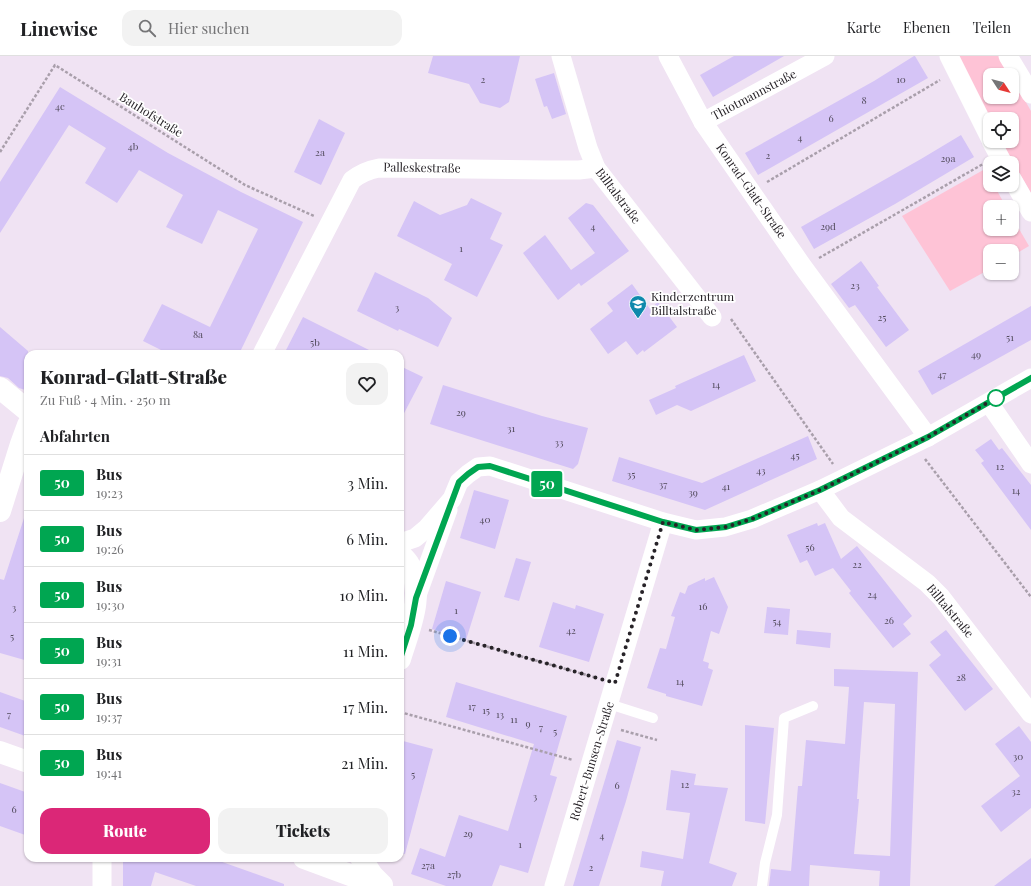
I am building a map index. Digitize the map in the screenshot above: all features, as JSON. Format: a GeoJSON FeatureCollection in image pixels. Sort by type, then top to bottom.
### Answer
{"type":"FeatureCollection","features":[{"type":"Feature","properties":{"kind":"main road"},"geometry":{"type":"LineString","coordinates":[[0,388],[24,408]]}},
{"type":"Feature","properties":{"kind":"main road"},"geometry":{"type":"LineString","coordinates":[[0,511],[24,436]]}},
{"type":"Feature","properties":{"kind":"main road"},"geometry":{"type":"LineString","coordinates":[[404,558],[408,563],[414,579],[416,598],[411,625],[404,647]]}},
{"type":"Feature","properties":{"kind":"main road"},"geometry":{"type":"LineString","coordinates":[[0,752],[24,761]]}},
{"type":"Feature","properties":{"kind":"main road"},"geometry":{"type":"LineString","coordinates":[[315,862],[380,886]]}},
{"type":"Feature","properties":{"kind":"main road"},"geometry":{"type":"LineString","coordinates":[[363,862],[372,876],[383,886]]}},
{"type":"Feature","properties":{"kind":"street","name":"Billtalstraße"},"geometry":{"type":"LineString","coordinates":[[561,56],[588,148],[596,168],[712,317]]}},
{"type":"Feature","properties":{"kind":"street","name":"Konrad-Glatt-Straße"},"geometry":{"type":"LineString","coordinates":[[668,56],[703,122],[803,267],[919,441]]}},
{"type":"Feature","properties":{"kind":"street","name":"Thiotmannstraße"},"geometry":{"type":"LineString","coordinates":[[703,122],[825,56]]}},
{"type":"Feature","properties":{"kind":"street"},"geometry":{"type":"LineString","coordinates":[[1008,56],[1031,94]]}},
{"type":"Feature","properties":{"kind":"street"},"geometry":{"type":"LineString","coordinates":[[953,63],[983,124]]}},
{"type":"Feature","properties":{"kind":"street","name":"Palleskestraße"},"geometry":{"type":"LineString","coordinates":[[264,350],[352,180],[360,174],[368,170],[379,168],[579,170],[596,168]]}},
{"type":"Feature","properties":{"kind":"street"},"geometry":{"type":"LineString","coordinates":[[1019,191],[1031,212]]}},
{"type":"Feature","properties":{"kind":"street"},"geometry":{"type":"LineString","coordinates":[[416,598],[459,482],[478,467],[490,466],[663,522],[696,530],[726,527],[752,519],[820,490],[919,441],[1031,378]]}},
{"type":"Feature","properties":{"kind":"street"},"geometry":{"type":"LineString","coordinates":[[989,403],[1031,464]]}},
{"type":"Feature","properties":{"kind":"street","name":"Billtalstraße"},"geometry":{"type":"LineString","coordinates":[[820,490],[841,518],[927,583],[941,597],[1031,714]]}},
{"type":"Feature","properties":{"kind":"street"},"geometry":{"type":"LineString","coordinates":[[404,542],[414,538],[427,528],[452,499]]}},
{"type":"Feature","properties":{"kind":"street","name":"Robert-Bunsen-Straße"},"geometry":{"type":"LineString","coordinates":[[554,886],[663,522]]}},
{"type":"Feature","properties":{"kind":"street"},"geometry":{"type":"LineString","coordinates":[[102,862],[102,886]]}},
{"type":"Feature","properties":{"kind":"lane"},"geometry":{"type":"LineString","coordinates":[[609,704],[653,718]]}},
{"type":"Feature","properties":{"kind":"lane"},"geometry":{"type":"LineString","coordinates":[[762,886],[765,863],[777,814],[784,718],[812,706]]}},
{"type":"Feature","properties":{"kind":"path"},"geometry":{"type":"LineString","coordinates":[[751,191],[953,63]]}},
{"type":"Feature","properties":{"kind":"path","name":"Bauhofstraße"},"geometry":{"type":"LineString","coordinates":[[0,152],[55,65],[245,185],[330,223]]}},
{"type":"Feature","properties":{"kind":"path"},"geometry":{"type":"LineString","coordinates":[[803,267],[997,153]]}},
{"type":"Feature","properties":{"kind":"path"},"geometry":{"type":"LineString","coordinates":[[712,317],[730,319],[843,478]]}},
{"type":"Feature","properties":{"kind":"path"},"geometry":{"type":"LineString","coordinates":[[919,441],[916,447],[1031,597]]}},
{"type":"Feature","properties":{"kind":"path"},"geometry":{"type":"LineString","coordinates":[[411,625],[615,683]]}},
{"type":"Feature","properties":{"kind":"path"},"geometry":{"type":"LineString","coordinates":[[404,713],[591,765]]}},
{"type":"Feature","properties":{"kind":"path"},"geometry":{"type":"LineString","coordinates":[[603,725],[657,740]]}},
{"type":"Feature","properties":{"kind":"shaded area"},"geometry":{"type":"Polygon","coordinates":[[[958,56],[999,56],[1006,68],[983,68],[983,104],[1019,104],[1019,90],[1031,111],[1031,193],[1019,172],[1019,156],[1010,156],[1005,148],[1019,148],[1019,112],[986,112],[958,56]]]}},
{"type":"Feature","properties":{"kind":"shaded area"},"geometry":{"type":"Polygon","coordinates":[[[983,170],[983,192],[998,192],[1002,200],[983,200],[983,236],[1019,236],[1019,229],[1029,246],[1019,252],[1019,244],[983,244],[983,273],[950,291],[902,216],[983,170]]]}},
{"type":"Feature","properties":{"kind":"building"},"geometry":{"type":"Polygon","coordinates":[[[433,56],[520,56],[509,102],[500,108],[480,103],[469,84],[428,73],[433,56]]]}},
{"type":"Feature","properties":{"kind":"building"},"geometry":{"type":"Polygon","coordinates":[[[734,56],[784,56],[713,97],[700,75],[734,56]]]}},
{"type":"Feature","properties":{"kind":"building"},"geometry":{"type":"Polygon","coordinates":[[[914,56],[928,78],[758,175],[745,153],[874,81],[914,56]]]}},
{"type":"Feature","properties":{"kind":"building"},"geometry":{"type":"Polygon","coordinates":[[[554,73],[566,114],[552,119],[547,106],[544,107],[535,79],[554,73]]]}},
{"type":"Feature","properties":{"kind":"building"},"geometry":{"type":"Polygon","coordinates":[[[60,87],[168,153],[241,192],[303,222],[241,350],[161,350],[143,341],[162,304],[210,327],[258,229],[218,210],[202,244],[166,227],[183,195],[139,170],[117,203],[85,183],[106,148],[69,125],[0,233],[0,182],[60,87]]]}},
{"type":"Feature","properties":{"kind":"building"},"geometry":{"type":"Polygon","coordinates":[[[319,119],[345,133],[321,185],[294,172],[319,119]]]}},
{"type":"Feature","properties":{"kind":"building"},"geometry":{"type":"Polygon","coordinates":[[[961,135],[974,157],[895,204],[814,249],[801,227],[961,135]]]}},
{"type":"Feature","properties":{"kind":"building"},"geometry":{"type":"Polygon","coordinates":[[[471,198],[502,213],[490,239],[503,245],[477,297],[444,280],[452,264],[397,236],[414,201],[440,215],[467,205],[471,198]]]}},
{"type":"Feature","properties":{"kind":"building"},"geometry":{"type":"Polygon","coordinates":[[[586,203],[593,205],[629,251],[581,286],[579,283],[558,300],[523,253],[545,235],[571,270],[595,253],[568,218],[586,203]]]}},
{"type":"Feature","properties":{"kind":"building"},"geometry":{"type":"Polygon","coordinates":[[[861,261],[879,286],[877,287],[909,330],[886,347],[855,305],[849,308],[831,284],[861,261]]]}},
{"type":"Feature","properties":{"kind":"building"},"geometry":{"type":"Polygon","coordinates":[[[375,272],[428,298],[452,318],[438,347],[399,329],[398,331],[357,311],[375,272]]]}},
{"type":"Feature","properties":{"kind":"building"},"geometry":{"type":"Polygon","coordinates":[[[632,284],[650,309],[658,302],[677,327],[644,352],[643,350],[637,355],[626,341],[608,354],[590,329],[613,311],[607,303],[632,284]]]}},
{"type":"Feature","properties":{"kind":"building"},"geometry":{"type":"Polygon","coordinates":[[[1031,306],[1031,340],[932,395],[918,371],[1031,306]]]}},
{"type":"Feature","properties":{"kind":"building"},"geometry":{"type":"Polygon","coordinates":[[[303,317],[369,350],[286,350],[303,317]]]}},
{"type":"Feature","properties":{"kind":"building"},"geometry":{"type":"Polygon","coordinates":[[[0,327],[27,350],[24,350],[24,390],[19,388],[8,378],[0,376],[0,327]]]}},
{"type":"Feature","properties":{"kind":"building"},"geometry":{"type":"Polygon","coordinates":[[[744,355],[756,381],[691,411],[677,405],[656,415],[649,400],[676,388],[675,386],[744,355]]]}},
{"type":"Feature","properties":{"kind":"building"},"geometry":{"type":"Polygon","coordinates":[[[404,368],[423,377],[404,413],[404,368]]]}},
{"type":"Feature","properties":{"kind":"building"},"geometry":{"type":"Polygon","coordinates":[[[443,385],[542,416],[588,428],[578,464],[573,469],[430,424],[443,385]]]}},
{"type":"Feature","properties":{"kind":"building"},"geometry":{"type":"Polygon","coordinates":[[[808,436],[817,459],[705,510],[612,481],[619,457],[702,483],[808,436]]]}},
{"type":"Feature","properties":{"kind":"building"},"geometry":{"type":"Polygon","coordinates":[[[991,439],[999,450],[1002,448],[1031,485],[1031,530],[981,463],[984,461],[975,450],[991,439]]]}},
{"type":"Feature","properties":{"kind":"building"},"geometry":{"type":"Polygon","coordinates":[[[474,490],[509,500],[495,549],[460,538],[474,490]]]}},
{"type":"Feature","properties":{"kind":"building"},"geometry":{"type":"Polygon","coordinates":[[[24,518],[24,660],[0,653],[0,579],[4,580],[24,518]]]}},
{"type":"Feature","properties":{"kind":"building"},"geometry":{"type":"Polygon","coordinates":[[[817,523],[818,526],[825,523],[841,559],[857,546],[912,616],[903,624],[911,634],[893,648],[849,593],[851,591],[833,568],[815,576],[807,560],[800,563],[787,535],[817,523]]]}},
{"type":"Feature","properties":{"kind":"building"},"geometry":{"type":"Polygon","coordinates":[[[516,558],[531,562],[519,601],[504,597],[516,558]]]}},
{"type":"Feature","properties":{"kind":"building"},"geometry":{"type":"Polygon","coordinates":[[[714,577],[728,607],[719,634],[711,631],[703,661],[709,663],[708,668],[713,670],[702,706],[666,696],[666,694],[647,688],[660,648],[666,649],[675,617],[671,616],[680,592],[685,594],[688,586],[705,578],[705,581],[714,577]]]}},
{"type":"Feature","properties":{"kind":"building"},"geometry":{"type":"Polygon","coordinates":[[[446,581],[481,592],[466,640],[432,629],[446,581]]]}},
{"type":"Feature","properties":{"kind":"building"},"geometry":{"type":"Polygon","coordinates":[[[553,602],[575,609],[576,605],[604,614],[589,662],[539,647],[553,602]]]}},
{"type":"Feature","properties":{"kind":"building"},"geometry":{"type":"Polygon","coordinates":[[[767,607],[790,609],[788,635],[764,633],[767,607]]]}},
{"type":"Feature","properties":{"kind":"building"},"geometry":{"type":"Polygon","coordinates":[[[797,630],[831,633],[830,648],[796,644],[797,630]]]}},
{"type":"Feature","properties":{"kind":"building"},"geometry":{"type":"Polygon","coordinates":[[[946,630],[993,689],[965,711],[929,665],[941,655],[930,642],[946,630]]]}},
{"type":"Feature","properties":{"kind":"building"},"geometry":{"type":"Polygon","coordinates":[[[834,669],[918,672],[910,886],[879,886],[880,871],[810,865],[809,886],[769,886],[771,869],[791,871],[798,786],[802,786],[806,740],[845,744],[849,687],[834,686],[834,669]],[[864,702],[857,799],[859,799],[854,854],[890,856],[895,704],[864,702]]]}},
{"type":"Feature","properties":{"kind":"building"},"geometry":{"type":"Polygon","coordinates":[[[456,682],[567,716],[550,775],[557,777],[528,873],[500,865],[492,886],[446,886],[411,874],[420,848],[445,857],[459,815],[508,831],[534,744],[446,717],[456,682]]]}},
{"type":"Feature","properties":{"kind":"building"},"geometry":{"type":"Polygon","coordinates":[[[0,692],[24,701],[24,736],[0,727],[0,692]]]}},
{"type":"Feature","properties":{"kind":"building"},"geometry":{"type":"Polygon","coordinates":[[[745,725],[774,728],[765,824],[745,821],[745,725]]]}},
{"type":"Feature","properties":{"kind":"building"},"geometry":{"type":"Polygon","coordinates":[[[1019,726],[1031,742],[1031,808],[1001,832],[981,806],[1020,776],[995,744],[1019,726]]]}},
{"type":"Feature","properties":{"kind":"building"},"geometry":{"type":"Polygon","coordinates":[[[617,740],[641,747],[626,801],[599,886],[573,886],[617,740]]]}},
{"type":"Feature","properties":{"kind":"building"},"geometry":{"type":"Polygon","coordinates":[[[404,741],[433,749],[404,854],[404,741]]]}},
{"type":"Feature","properties":{"kind":"building"},"geometry":{"type":"Polygon","coordinates":[[[671,770],[696,774],[694,785],[728,788],[709,863],[737,873],[732,886],[661,886],[664,871],[640,867],[642,851],[683,859],[690,813],[666,810],[671,770]]]}},
{"type":"Feature","properties":{"kind":"building"},"geometry":{"type":"Polygon","coordinates":[[[0,783],[24,792],[24,835],[0,826],[0,783]]]}},
{"type":"Feature","properties":{"kind":"building"},"geometry":{"type":"Polygon","coordinates":[[[1031,858],[1031,886],[994,886],[1031,858]]]}},
{"type":"Feature","properties":{"kind":"building"},"geometry":{"type":"Polygon","coordinates":[[[123,862],[222,862],[284,884],[284,886],[196,886],[155,872],[151,886],[123,886],[123,862]]]}},
{"type":"Feature","properties":{"kind":"bus line","name":"50"},"geometry":{"type":"LineString","coordinates":[[404,647],[411,625],[416,598],[459,482],[478,467],[490,466],[663,522],[696,530],[726,527],[752,519],[820,490],[928,437],[1031,378]]}},
{"type":"Feature","properties":{"kind":"place","name":"Kinderzentrum Billtalstraße"},"geometry":{"type":"Point","coordinates":[638,319]}},
{"type":"Feature","properties":{"kind":"route"},"geometry":{"type":"LineString","coordinates":[[450,636],[615,683],[663,522],[696,530],[726,527],[752,519],[820,490],[928,437],[996,398]]}}]}
